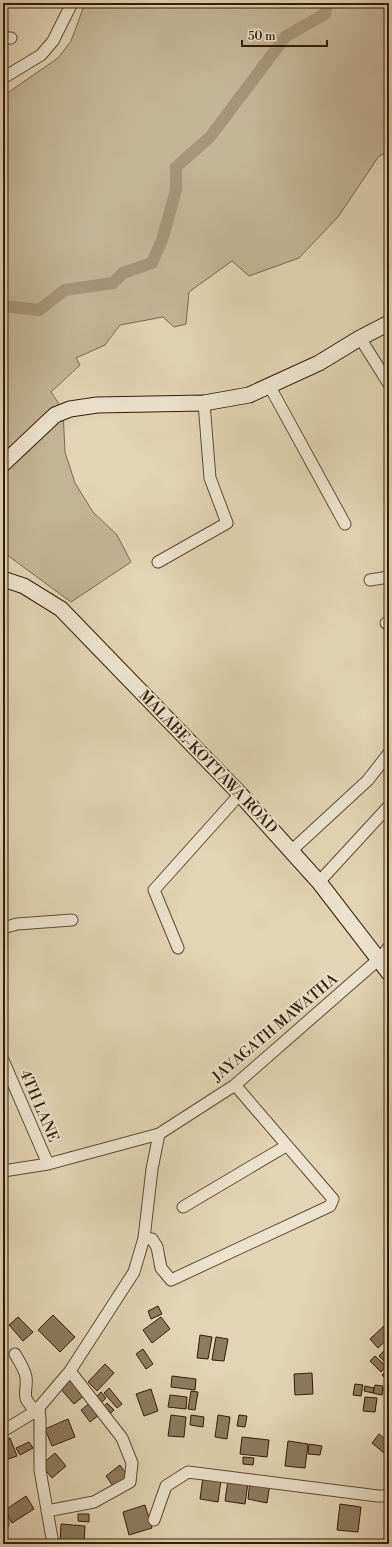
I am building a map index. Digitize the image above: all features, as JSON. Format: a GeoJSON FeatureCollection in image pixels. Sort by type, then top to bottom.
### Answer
{"type":"FeatureCollection","features":[{"type":"Feature","properties":{"kind":"main road"},"geometry":{"type":"LineString","coordinates":[[3,464],[55,415],[70,409],[97,404],[204,403],[249,395],[270,387],[319,363],[360,338],[389,323]]}},
{"type":"Feature","properties":{"kind":"main road","name":"MALABE-KOTTAWA ROAD"},"geometry":{"type":"LineString","coordinates":[[3,579],[24,586],[61,609],[240,794],[319,882],[389,973]]}},
{"type":"Feature","properties":{"kind":"street"},"geometry":{"type":"LineString","coordinates":[[3,78],[41,55],[53,41],[72,3]]}},
{"type":"Feature","properties":{"kind":"street"},"geometry":{"type":"LineString","coordinates":[[360,338],[389,384]]}},
{"type":"Feature","properties":{"kind":"street"},"geometry":{"type":"LineString","coordinates":[[270,387],[345,524]]}},
{"type":"Feature","properties":{"kind":"street"},"geometry":{"type":"LineString","coordinates":[[158,562],[227,523],[210,478],[204,403]]}},
{"type":"Feature","properties":{"kind":"street"},"geometry":{"type":"LineString","coordinates":[[370,580],[389,577]]}},
{"type":"Feature","properties":{"kind":"street"},"geometry":{"type":"LineString","coordinates":[[291,851],[368,780],[389,753]]}},
{"type":"Feature","properties":{"kind":"street"},"geometry":{"type":"LineString","coordinates":[[178,948],[154,890],[240,794]]}},
{"type":"Feature","properties":{"kind":"street"},"geometry":{"type":"LineString","coordinates":[[319,882],[389,806]]}},
{"type":"Feature","properties":{"kind":"street"},"geometry":{"type":"LineString","coordinates":[[3,928],[17,924],[72,920]]}},
{"type":"Feature","properties":{"kind":"street","name":"JAYAGATH MAWATHA"},"geometry":{"type":"LineString","coordinates":[[3,1171],[48,1164],[159,1134],[235,1085],[379,959],[389,947]]}},
{"type":"Feature","properties":{"kind":"street","name":"4TH LANE"},"geometry":{"type":"LineString","coordinates":[[3,1060],[48,1164]]}},
{"type":"Feature","properties":{"kind":"street"},"geometry":{"type":"LineString","coordinates":[[144,1238],[152,1240],[157,1247],[161,1268],[170,1280],[330,1206],[333,1199],[235,1085]]}},
{"type":"Feature","properties":{"kind":"street"},"geometry":{"type":"LineString","coordinates":[[3,1431],[37,1409],[70,1371],[134,1272],[144,1238],[152,1169],[159,1134]]}},
{"type":"Feature","properties":{"kind":"street"},"geometry":{"type":"LineString","coordinates":[[182,1207],[286,1146]]}},
{"type":"Feature","properties":{"kind":"street"},"geometry":{"type":"LineString","coordinates":[[15,1354],[26,1376],[24,1393],[27,1403],[37,1409],[40,1420],[40,1470],[53,1544]]}},
{"type":"Feature","properties":{"kind":"street"},"geometry":{"type":"LineString","coordinates":[[47,1511],[94,1502],[130,1482],[132,1463],[122,1438],[70,1371]]}},
{"type":"Feature","properties":{"kind":"street"},"geometry":{"type":"LineString","coordinates":[[154,1520],[166,1486],[188,1472],[378,1496],[389,1496]]}},
{"type":"Feature","properties":{"kind":"shaded area"},"geometry":{"type":"Polygon","coordinates":[[[85,3],[389,3],[389,152],[379,156],[338,217],[299,258],[249,276],[232,261],[189,292],[186,324],[174,327],[163,317],[120,325],[105,345],[76,358],[80,365],[51,392],[63,410],[65,452],[75,483],[93,512],[117,535],[131,562],[71,602],[3,552],[3,96],[58,58],[71,41],[85,3]]]}},
{"type":"Feature","properties":{"kind":"building"},"geometry":{"type":"Polygon","coordinates":[[[158,1306],[162,1314],[151,1319],[148,1311],[158,1306]]]}},
{"type":"Feature","properties":{"kind":"building"},"geometry":{"type":"Polygon","coordinates":[[[53,1315],[75,1337],[60,1352],[38,1330],[53,1315]]]}},
{"type":"Feature","properties":{"kind":"building"},"geometry":{"type":"Polygon","coordinates":[[[18,1317],[33,1332],[23,1341],[9,1325],[18,1317]]]}},
{"type":"Feature","properties":{"kind":"building"},"geometry":{"type":"Polygon","coordinates":[[[161,1317],[170,1329],[152,1343],[143,1330],[161,1317]]]}},
{"type":"Feature","properties":{"kind":"building"},"geometry":{"type":"Polygon","coordinates":[[[385,1325],[389,1330],[389,1338],[378,1348],[370,1339],[385,1325]]]}},
{"type":"Feature","properties":{"kind":"building"},"geometry":{"type":"Polygon","coordinates":[[[200,1335],[212,1337],[208,1359],[197,1358],[200,1335]]]}},
{"type":"Feature","properties":{"kind":"building"},"geometry":{"type":"Polygon","coordinates":[[[216,1337],[228,1339],[224,1361],[212,1360],[216,1337]]]}},
{"type":"Feature","properties":{"kind":"building"},"geometry":{"type":"Polygon","coordinates":[[[389,1346],[389,1366],[379,1356],[389,1346]]]}},
{"type":"Feature","properties":{"kind":"building"},"geometry":{"type":"Polygon","coordinates":[[[143,1349],[153,1364],[146,1369],[136,1354],[143,1349]]]}},
{"type":"Feature","properties":{"kind":"building"},"geometry":{"type":"Polygon","coordinates":[[[375,1356],[386,1366],[381,1372],[370,1361],[375,1356]]]}},
{"type":"Feature","properties":{"kind":"building"},"geometry":{"type":"Polygon","coordinates":[[[105,1364],[114,1373],[97,1391],[88,1382],[105,1364]]]}},
{"type":"Feature","properties":{"kind":"building"},"geometry":{"type":"Polygon","coordinates":[[[388,1370],[389,1371],[389,1382],[382,1375],[388,1370]]]}},
{"type":"Feature","properties":{"kind":"building"},"geometry":{"type":"Polygon","coordinates":[[[312,1373],[313,1394],[295,1395],[294,1374],[312,1373]]]}},
{"type":"Feature","properties":{"kind":"building"},"geometry":{"type":"Polygon","coordinates":[[[70,1376],[85,1395],[74,1404],[58,1386],[70,1376]]]}},
{"type":"Feature","properties":{"kind":"building"},"geometry":{"type":"Polygon","coordinates":[[[172,1376],[196,1379],[195,1390],[171,1387],[172,1376]]]}},
{"type":"Feature","properties":{"kind":"building"},"geometry":{"type":"Polygon","coordinates":[[[355,1384],[363,1385],[361,1396],[353,1395],[355,1384]]]}},
{"type":"Feature","properties":{"kind":"building"},"geometry":{"type":"Polygon","coordinates":[[[375,1385],[383,1386],[382,1395],[373,1393],[375,1385]]]}},
{"type":"Feature","properties":{"kind":"building"},"geometry":{"type":"Polygon","coordinates":[[[385,1385],[389,1385],[389,1392],[384,1391],[385,1385]]]}},
{"type":"Feature","properties":{"kind":"building"},"geometry":{"type":"Polygon","coordinates":[[[365,1386],[374,1388],[373,1393],[364,1391],[365,1386]]]}},
{"type":"Feature","properties":{"kind":"building"},"geometry":{"type":"Polygon","coordinates":[[[109,1388],[122,1404],[117,1408],[104,1393],[109,1388]]]}},
{"type":"Feature","properties":{"kind":"building"},"geometry":{"type":"Polygon","coordinates":[[[151,1389],[158,1411],[144,1416],[136,1394],[151,1389]]]}},
{"type":"Feature","properties":{"kind":"building"},"geometry":{"type":"Polygon","coordinates":[[[191,1391],[198,1392],[195,1410],[188,1409],[191,1391]]]}},
{"type":"Feature","properties":{"kind":"building"},"geometry":{"type":"Polygon","coordinates":[[[101,1392],[106,1398],[101,1403],[96,1397],[101,1392]]]}},
{"type":"Feature","properties":{"kind":"building"},"geometry":{"type":"Polygon","coordinates":[[[170,1395],[187,1397],[186,1409],[168,1407],[170,1395]]]}},
{"type":"Feature","properties":{"kind":"building"},"geometry":{"type":"Polygon","coordinates":[[[365,1397],[377,1398],[375,1412],[363,1411],[365,1397]]]}},
{"type":"Feature","properties":{"kind":"building"},"geometry":{"type":"Polygon","coordinates":[[[91,1402],[100,1414],[90,1422],[81,1410],[91,1402]]]}},
{"type":"Feature","properties":{"kind":"building"},"geometry":{"type":"Polygon","coordinates":[[[107,1403],[114,1410],[111,1413],[104,1406],[107,1403]]]}},
{"type":"Feature","properties":{"kind":"building"},"geometry":{"type":"Polygon","coordinates":[[[171,1415],[186,1417],[184,1437],[168,1436],[171,1415]]]}},
{"type":"Feature","properties":{"kind":"building"},"geometry":{"type":"Polygon","coordinates":[[[191,1415],[204,1417],[203,1427],[190,1425],[191,1415]]]}},
{"type":"Feature","properties":{"kind":"building"},"geometry":{"type":"Polygon","coordinates":[[[218,1415],[230,1417],[227,1439],[215,1437],[218,1415]]]}},
{"type":"Feature","properties":{"kind":"building"},"geometry":{"type":"Polygon","coordinates":[[[239,1415],[247,1416],[245,1427],[237,1426],[239,1415]]]}},
{"type":"Feature","properties":{"kind":"building"},"geometry":{"type":"Polygon","coordinates":[[[68,1419],[75,1437],[52,1446],[45,1429],[68,1419]]]}},
{"type":"Feature","properties":{"kind":"building"},"geometry":{"type":"Polygon","coordinates":[[[379,1434],[389,1442],[389,1457],[372,1443],[379,1434]]]}},
{"type":"Feature","properties":{"kind":"building"},"geometry":{"type":"Polygon","coordinates":[[[242,1437],[269,1440],[267,1457],[240,1454],[242,1437]]]}},
{"type":"Feature","properties":{"kind":"building"},"geometry":{"type":"Polygon","coordinates":[[[10,1438],[17,1456],[8,1459],[3,1440],[10,1438]]]}},
{"type":"Feature","properties":{"kind":"building"},"geometry":{"type":"Polygon","coordinates":[[[288,1441],[308,1444],[305,1468],[285,1466],[288,1441]]]}},
{"type":"Feature","properties":{"kind":"building"},"geometry":{"type":"Polygon","coordinates":[[[29,1442],[33,1448],[20,1455],[16,1448],[29,1442]]]}},
{"type":"Feature","properties":{"kind":"building"},"geometry":{"type":"Polygon","coordinates":[[[309,1444],[322,1446],[320,1455],[308,1454],[309,1444]]]}},
{"type":"Feature","properties":{"kind":"building"},"geometry":{"type":"Polygon","coordinates":[[[55,1453],[66,1466],[52,1478],[41,1465],[55,1453]]]}},
{"type":"Feature","properties":{"kind":"building"},"geometry":{"type":"Polygon","coordinates":[[[243,1457],[254,1458],[253,1465],[243,1464],[243,1457]]]}},
{"type":"Feature","properties":{"kind":"building"},"geometry":{"type":"Polygon","coordinates":[[[120,1465],[129,1478],[115,1489],[106,1476],[120,1465]]]}},
{"type":"Feature","properties":{"kind":"building"},"geometry":{"type":"Polygon","coordinates":[[[203,1477],[221,1480],[218,1502],[200,1499],[203,1477]]]}},
{"type":"Feature","properties":{"kind":"building"},"geometry":{"type":"Polygon","coordinates":[[[228,1480],[248,1483],[245,1504],[225,1501],[228,1480]]]}},
{"type":"Feature","properties":{"kind":"building"},"geometry":{"type":"Polygon","coordinates":[[[250,1481],[270,1484],[267,1503],[248,1499],[250,1481]]]}},
{"type":"Feature","properties":{"kind":"building"},"geometry":{"type":"Polygon","coordinates":[[[26,1496],[34,1509],[12,1523],[5,1510],[26,1496]]]}},
{"type":"Feature","properties":{"kind":"building"},"geometry":{"type":"Polygon","coordinates":[[[340,1504],[361,1507],[358,1532],[337,1530],[340,1504]]]}},
{"type":"Feature","properties":{"kind":"building"},"geometry":{"type":"Polygon","coordinates":[[[145,1505],[152,1528],[129,1535],[123,1512],[145,1505]]]}},
{"type":"Feature","properties":{"kind":"building"},"geometry":{"type":"Polygon","coordinates":[[[78,1514],[89,1514],[89,1522],[78,1521],[78,1514]]]}},
{"type":"Feature","properties":{"kind":"building"},"geometry":{"type":"Polygon","coordinates":[[[61,1524],[85,1526],[84,1544],[60,1543],[61,1524]]]}},
{"type":"Feature","properties":{"kind":"building"},"geometry":{"type":"Polygon","coordinates":[[[39,1539],[41,1544],[30,1544],[39,1539]]]}},
{"type":"Feature","properties":{"kind":"waterway"},"geometry":{"type":"LineString","coordinates":[[3,306],[39,310],[65,290],[113,283],[123,273],[152,263],[162,240],[176,190],[176,167],[210,137],[286,36],[325,14],[327,3]]}}]}
